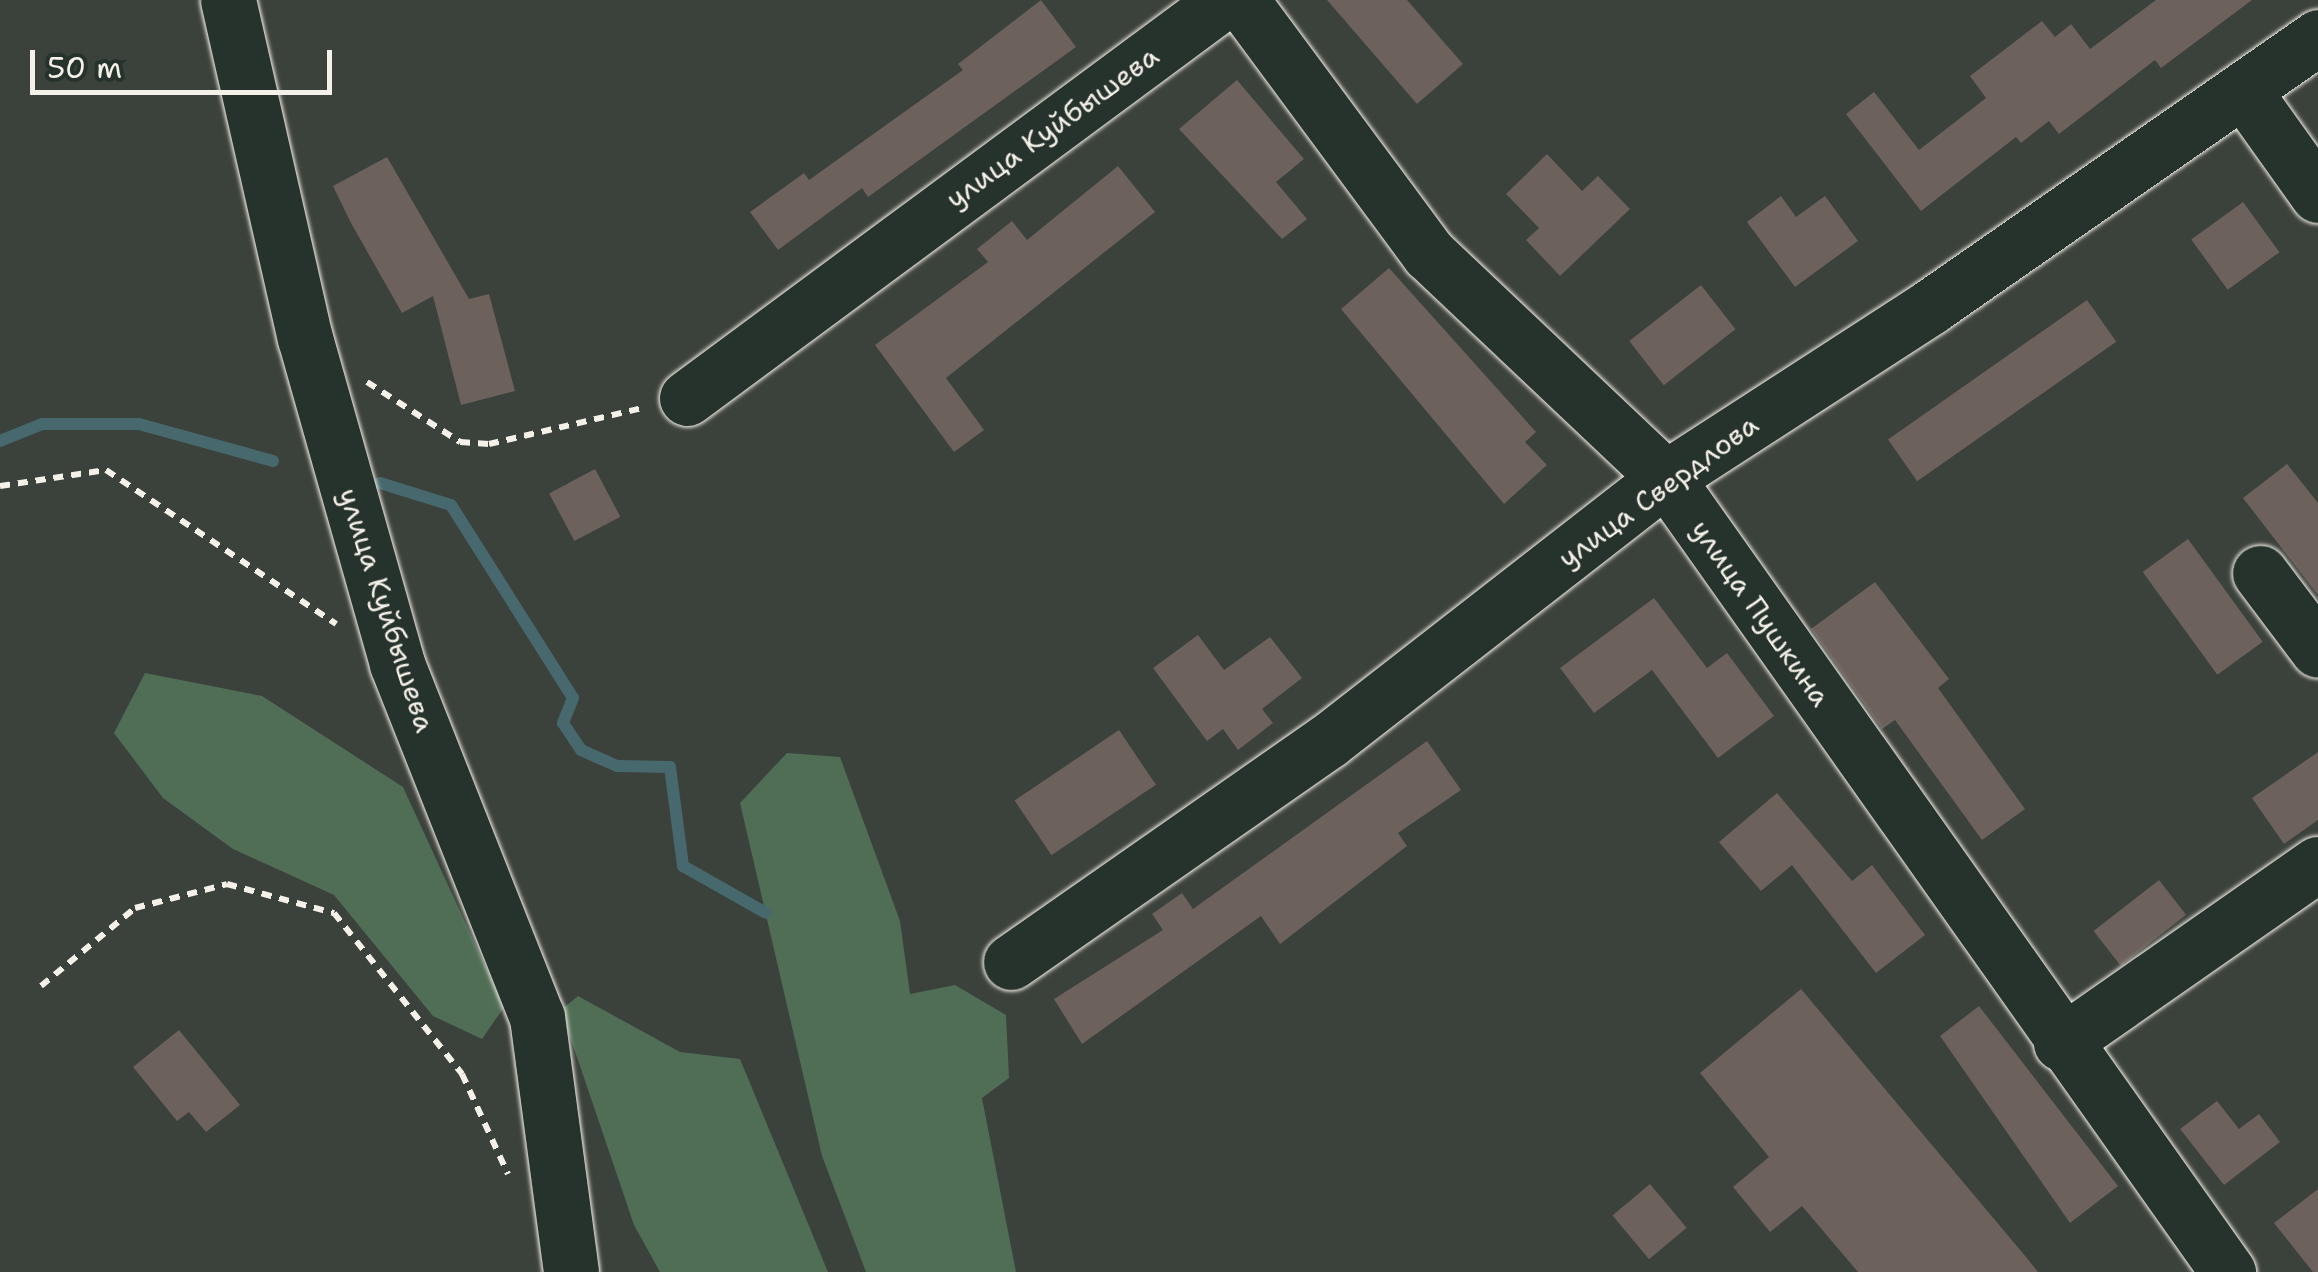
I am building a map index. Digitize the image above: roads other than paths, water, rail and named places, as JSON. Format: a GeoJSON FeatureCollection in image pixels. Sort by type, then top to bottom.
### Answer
{"type":"FeatureCollection","features":[{"type":"Feature","properties":{"kind":"street","name":"улица Куйбышева"},"geometry":{"type":"LineString","coordinates":[[228,0],[305,338],[398,664],[537,1016],[570,1272]]}},
{"type":"Feature","properties":{"kind":"street","name":"улица Куйбышева"},"geometry":{"type":"LineString","coordinates":[[687,398],[1225,0]]}},
{"type":"Feature","properties":{"kind":"street","name":"улица Пушкина"},"geometry":{"type":"LineString","coordinates":[[1240,0],[1429,254],[1666,478],[2061,1043],[2228,1272]]}},
{"type":"Feature","properties":{"kind":"street","name":"улица Свердлова"},"geometry":{"type":"LineString","coordinates":[[1011,962],[1328,741],[1666,478],[2318,37]]}},
{"type":"Feature","properties":{"kind":"street"},"geometry":{"type":"LineString","coordinates":[[2243,90],[2318,196]]}},
{"type":"Feature","properties":{"kind":"street"},"geometry":{"type":"LineString","coordinates":[[2260,573],[2318,650]]}},
{"type":"Feature","properties":{"kind":"street"},"geometry":{"type":"LineString","coordinates":[[2061,1043],[2318,864]]}},
{"type":"Feature","properties":{"kind":"waterway"},"geometry":{"type":"LineString","coordinates":[[0,441],[42,424],[139,424],[273,461]]}},
{"type":"Feature","properties":{"kind":"waterway"},"geometry":{"type":"LineString","coordinates":[[380,483],[451,505],[573,698],[563,723],[581,750],[617,766],[670,767],[683,866],[766,913]]}}]}
